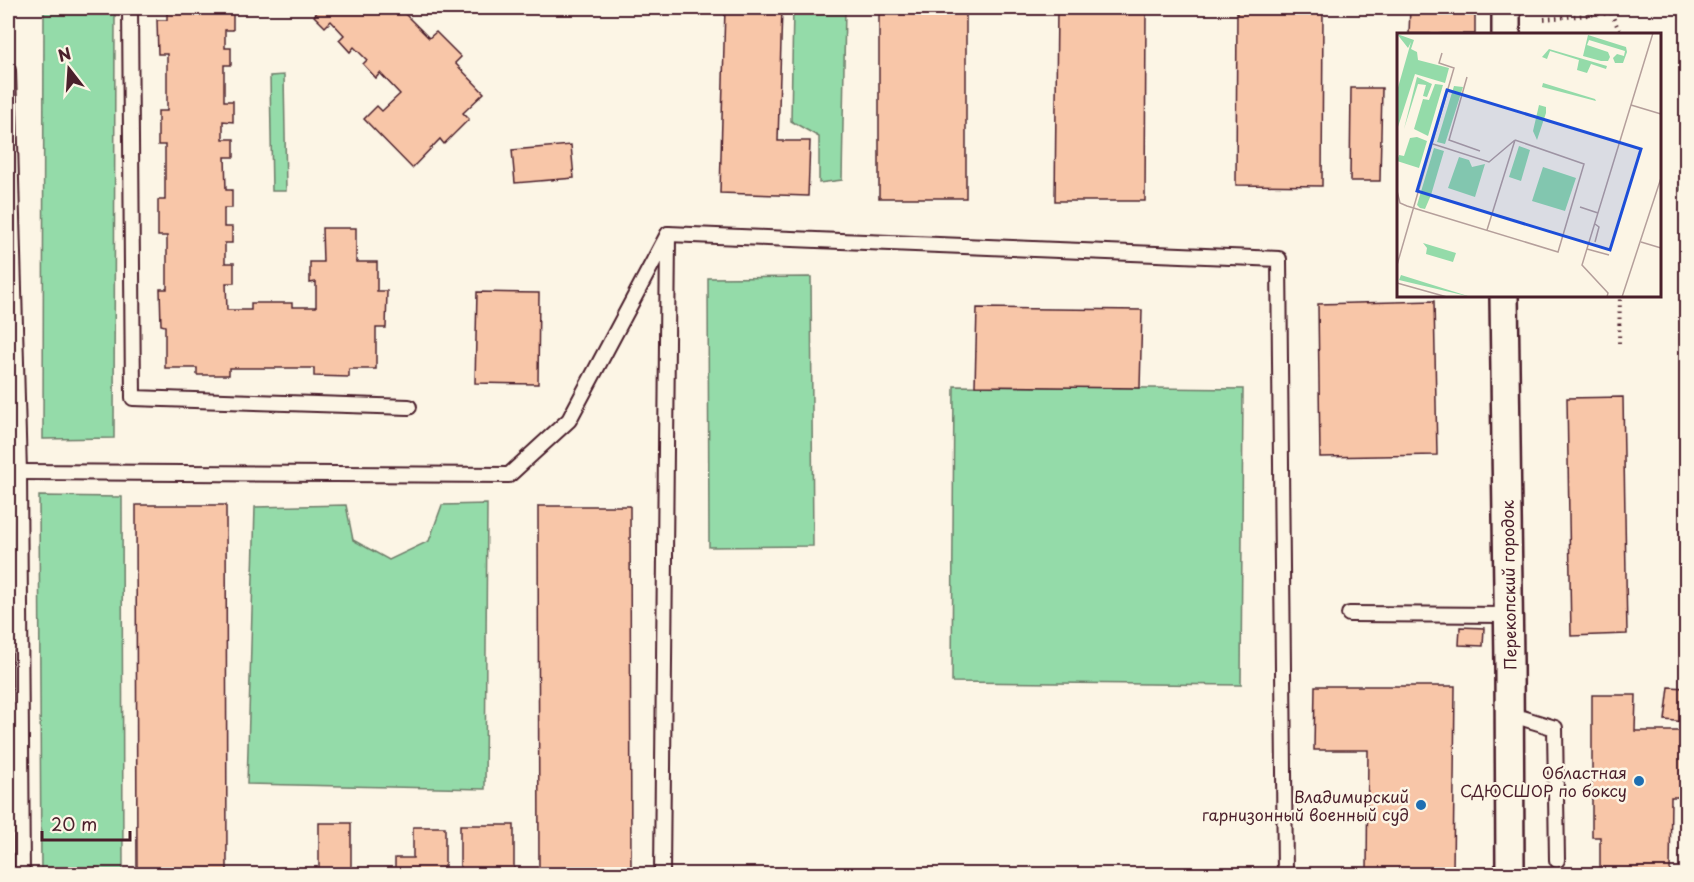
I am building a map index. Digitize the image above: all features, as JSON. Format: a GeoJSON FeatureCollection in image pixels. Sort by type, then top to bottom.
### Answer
{"type":"FeatureCollection","features":[{"type":"Feature","properties":{"kind":"street"},"geometry":{"type":"LineString","coordinates":[[1506,8],[1506,33]]}},
{"type":"Feature","properties":{"kind":"street","name":"Перекопский городок"},"geometry":{"type":"LineString","coordinates":[[1504,297],[1510,874]]}},
{"type":"Feature","properties":{"kind":"lane"},"geometry":{"type":"LineString","coordinates":[[130,8],[133,398],[409,407]]}},
{"type":"Feature","properties":{"kind":"lane"},"geometry":{"type":"LineString","coordinates":[[8,70],[19,472],[22,874]]}},
{"type":"Feature","properties":{"kind":"lane"},"geometry":{"type":"LineString","coordinates":[[19,472],[509,475],[569,420],[668,234]]}},
{"type":"Feature","properties":{"kind":"lane"},"geometry":{"type":"LineString","coordinates":[[662,874],[668,234]]}},
{"type":"Feature","properties":{"kind":"lane"},"geometry":{"type":"LineString","coordinates":[[668,234],[1279,259],[1285,874]]}},
{"type":"Feature","properties":{"kind":"lane"},"geometry":{"type":"LineString","coordinates":[[1349,614],[1509,615]]}},
{"type":"Feature","properties":{"kind":"lane"},"geometry":{"type":"LineString","coordinates":[[1509,714],[1555,728],[1557,860]]}},
{"type":"Feature","properties":{"kind":"path"},"geometry":{"type":"LineString","coordinates":[[1544,19],[1611,13],[1622,8]]}},
{"type":"Feature","properties":{"kind":"path"},"geometry":{"type":"LineString","coordinates":[[1611,13],[1621,33]]}},
{"type":"Feature","properties":{"kind":"path"},"geometry":{"type":"LineString","coordinates":[[1619,343],[1620,297]]}},
{"type":"Feature","properties":{"kind":"green space"},"geometry":{"type":"Polygon","coordinates":[[[44,8],[115,8],[114,438],[43,439],[44,8]]]}},
{"type":"Feature","properties":{"kind":"green space"},"geometry":{"type":"Polygon","coordinates":[[[793,8],[845,8],[842,180],[819,183],[819,137],[791,121],[793,8]]]}},
{"type":"Feature","properties":{"kind":"green space"},"geometry":{"type":"Polygon","coordinates":[[[284,75],[286,191],[272,191],[270,76],[284,75]]]}},
{"type":"Feature","properties":{"kind":"green space"},"geometry":{"type":"Polygon","coordinates":[[[1683,76],[1686,76],[1686,190],[1681,190],[1683,76]]]}},
{"type":"Feature","properties":{"kind":"green space"},"geometry":{"type":"Polygon","coordinates":[[[811,277],[813,546],[709,547],[708,278],[811,277]]]}},
{"type":"Feature","properties":{"kind":"green space"},"geometry":{"type":"Polygon","coordinates":[[[954,386],[1243,389],[1241,685],[952,682],[954,386]]]}},
{"type":"Feature","properties":{"kind":"green space"},"geometry":{"type":"Polygon","coordinates":[[[39,496],[122,497],[123,874],[41,874],[39,496]]]}},
{"type":"Feature","properties":{"kind":"green space"},"geometry":{"type":"Polygon","coordinates":[[[487,504],[485,789],[247,784],[255,507],[346,505],[353,540],[389,560],[429,541],[442,505],[487,504]]]}},
{"type":"Feature","properties":{"kind":"building"},"geometry":{"type":"Polygon","coordinates":[[[167,8],[227,8],[227,12],[233,12],[233,30],[225,30],[225,48],[231,48],[231,65],[224,65],[224,101],[233,101],[233,122],[223,121],[223,139],[234,139],[234,157],[225,157],[226,190],[232,190],[232,208],[224,208],[224,227],[232,227],[232,243],[225,243],[225,263],[234,263],[234,283],[226,283],[227,310],[251,310],[251,303],[292,303],[292,307],[316,307],[316,282],[310,283],[310,262],[323,262],[322,228],[356,228],[356,262],[377,262],[377,291],[387,291],[386,328],[376,328],[376,369],[349,369],[349,377],[314,376],[314,368],[229,368],[229,375],[197,375],[197,368],[165,368],[165,326],[161,325],[160,289],[167,289],[167,236],[158,236],[158,200],[165,200],[165,145],[158,145],[158,111],[167,111],[167,54],[158,54],[157,20],[167,20],[167,8]]]}},
{"type":"Feature","properties":{"kind":"building"},"geometry":{"type":"Polygon","coordinates":[[[315,8],[399,8],[429,38],[436,32],[461,57],[455,63],[484,93],[463,113],[469,119],[444,144],[440,139],[412,168],[364,119],[377,106],[382,111],[400,94],[380,73],[376,78],[363,64],[367,60],[354,47],[350,52],[339,40],[344,35],[331,21],[325,27],[314,16],[318,11],[315,8]]]}},
{"type":"Feature","properties":{"kind":"building"},"geometry":{"type":"Polygon","coordinates":[[[725,8],[782,8],[778,141],[810,141],[808,196],[720,193],[725,8]]]}},
{"type":"Feature","properties":{"kind":"building"},"geometry":{"type":"Polygon","coordinates":[[[879,8],[966,8],[966,198],[879,198],[879,8]]]}},
{"type":"Feature","properties":{"kind":"building"},"geometry":{"type":"Polygon","coordinates":[[[1057,8],[1146,8],[1145,201],[1055,201],[1057,8]]]}},
{"type":"Feature","properties":{"kind":"building"},"geometry":{"type":"Polygon","coordinates":[[[1237,8],[1323,8],[1322,186],[1236,185],[1237,8]]]}},
{"type":"Feature","properties":{"kind":"building"},"geometry":{"type":"Polygon","coordinates":[[[1410,8],[1475,8],[1475,33],[1409,33],[1410,8]]]}},
{"type":"Feature","properties":{"kind":"building"},"geometry":{"type":"Polygon","coordinates":[[[1351,88],[1382,88],[1380,181],[1350,181],[1351,88]]]}},
{"type":"Feature","properties":{"kind":"building"},"geometry":{"type":"Polygon","coordinates":[[[571,145],[574,178],[515,183],[512,150],[571,145]]]}},
{"type":"Feature","properties":{"kind":"building"},"geometry":{"type":"Polygon","coordinates":[[[477,292],[539,293],[538,384],[475,383],[477,292]]]}},
{"type":"Feature","properties":{"kind":"building"},"geometry":{"type":"Polygon","coordinates":[[[1434,301],[1437,455],[1320,457],[1318,304],[1434,301]]]}},
{"type":"Feature","properties":{"kind":"building"},"geometry":{"type":"Polygon","coordinates":[[[977,308],[1142,310],[1140,388],[975,386],[977,308]]]}},
{"type":"Feature","properties":{"kind":"building"},"geometry":{"type":"Polygon","coordinates":[[[1623,397],[1627,634],[1571,636],[1567,398],[1623,397]]]}},
{"type":"Feature","properties":{"kind":"building"},"geometry":{"type":"Polygon","coordinates":[[[136,505],[226,505],[227,874],[137,874],[136,505]]]}},
{"type":"Feature","properties":{"kind":"building"},"geometry":{"type":"Polygon","coordinates":[[[538,506],[630,506],[631,874],[539,874],[538,506]]]}},
{"type":"Feature","properties":{"kind":"building"},"geometry":{"type":"Polygon","coordinates":[[[1460,627],[1484,628],[1483,646],[1459,645],[1460,627]]]}},
{"type":"Feature","properties":{"kind":"building"},"geometry":{"type":"Polygon","coordinates":[[[1315,686],[1455,686],[1453,874],[1367,874],[1368,750],[1314,750],[1315,686]]]}},
{"type":"Feature","properties":{"kind":"building"},"geometry":{"type":"Polygon","coordinates":[[[1669,687],[1686,688],[1686,722],[1665,720],[1669,687]]]}},
{"type":"Feature","properties":{"kind":"building"},"geometry":{"type":"Polygon","coordinates":[[[1592,695],[1636,695],[1635,731],[1686,731],[1686,797],[1671,797],[1670,874],[1588,874],[1588,868],[1600,868],[1600,837],[1592,837],[1592,695]]]}},
{"type":"Feature","properties":{"kind":"building"},"geometry":{"type":"Polygon","coordinates":[[[319,823],[351,823],[351,874],[319,874],[319,823]]]}},
{"type":"Feature","properties":{"kind":"building"},"geometry":{"type":"Polygon","coordinates":[[[460,825],[514,825],[514,874],[460,874],[460,825]]]}},
{"type":"Feature","properties":{"kind":"building"},"geometry":{"type":"Polygon","coordinates":[[[413,827],[445,827],[445,874],[395,874],[395,858],[413,858],[413,827]]]}},
{"type":"Feature","properties":{"kind":"place","name":"Областная СДЮСШОР по боксу"},"geometry":{"type":"Point","coordinates":[1639,781]}},
{"type":"Feature","properties":{"kind":"place","name":"Владимирский гарнизонный военный суд"},"geometry":{"type":"Point","coordinates":[1421,805]}}]}
